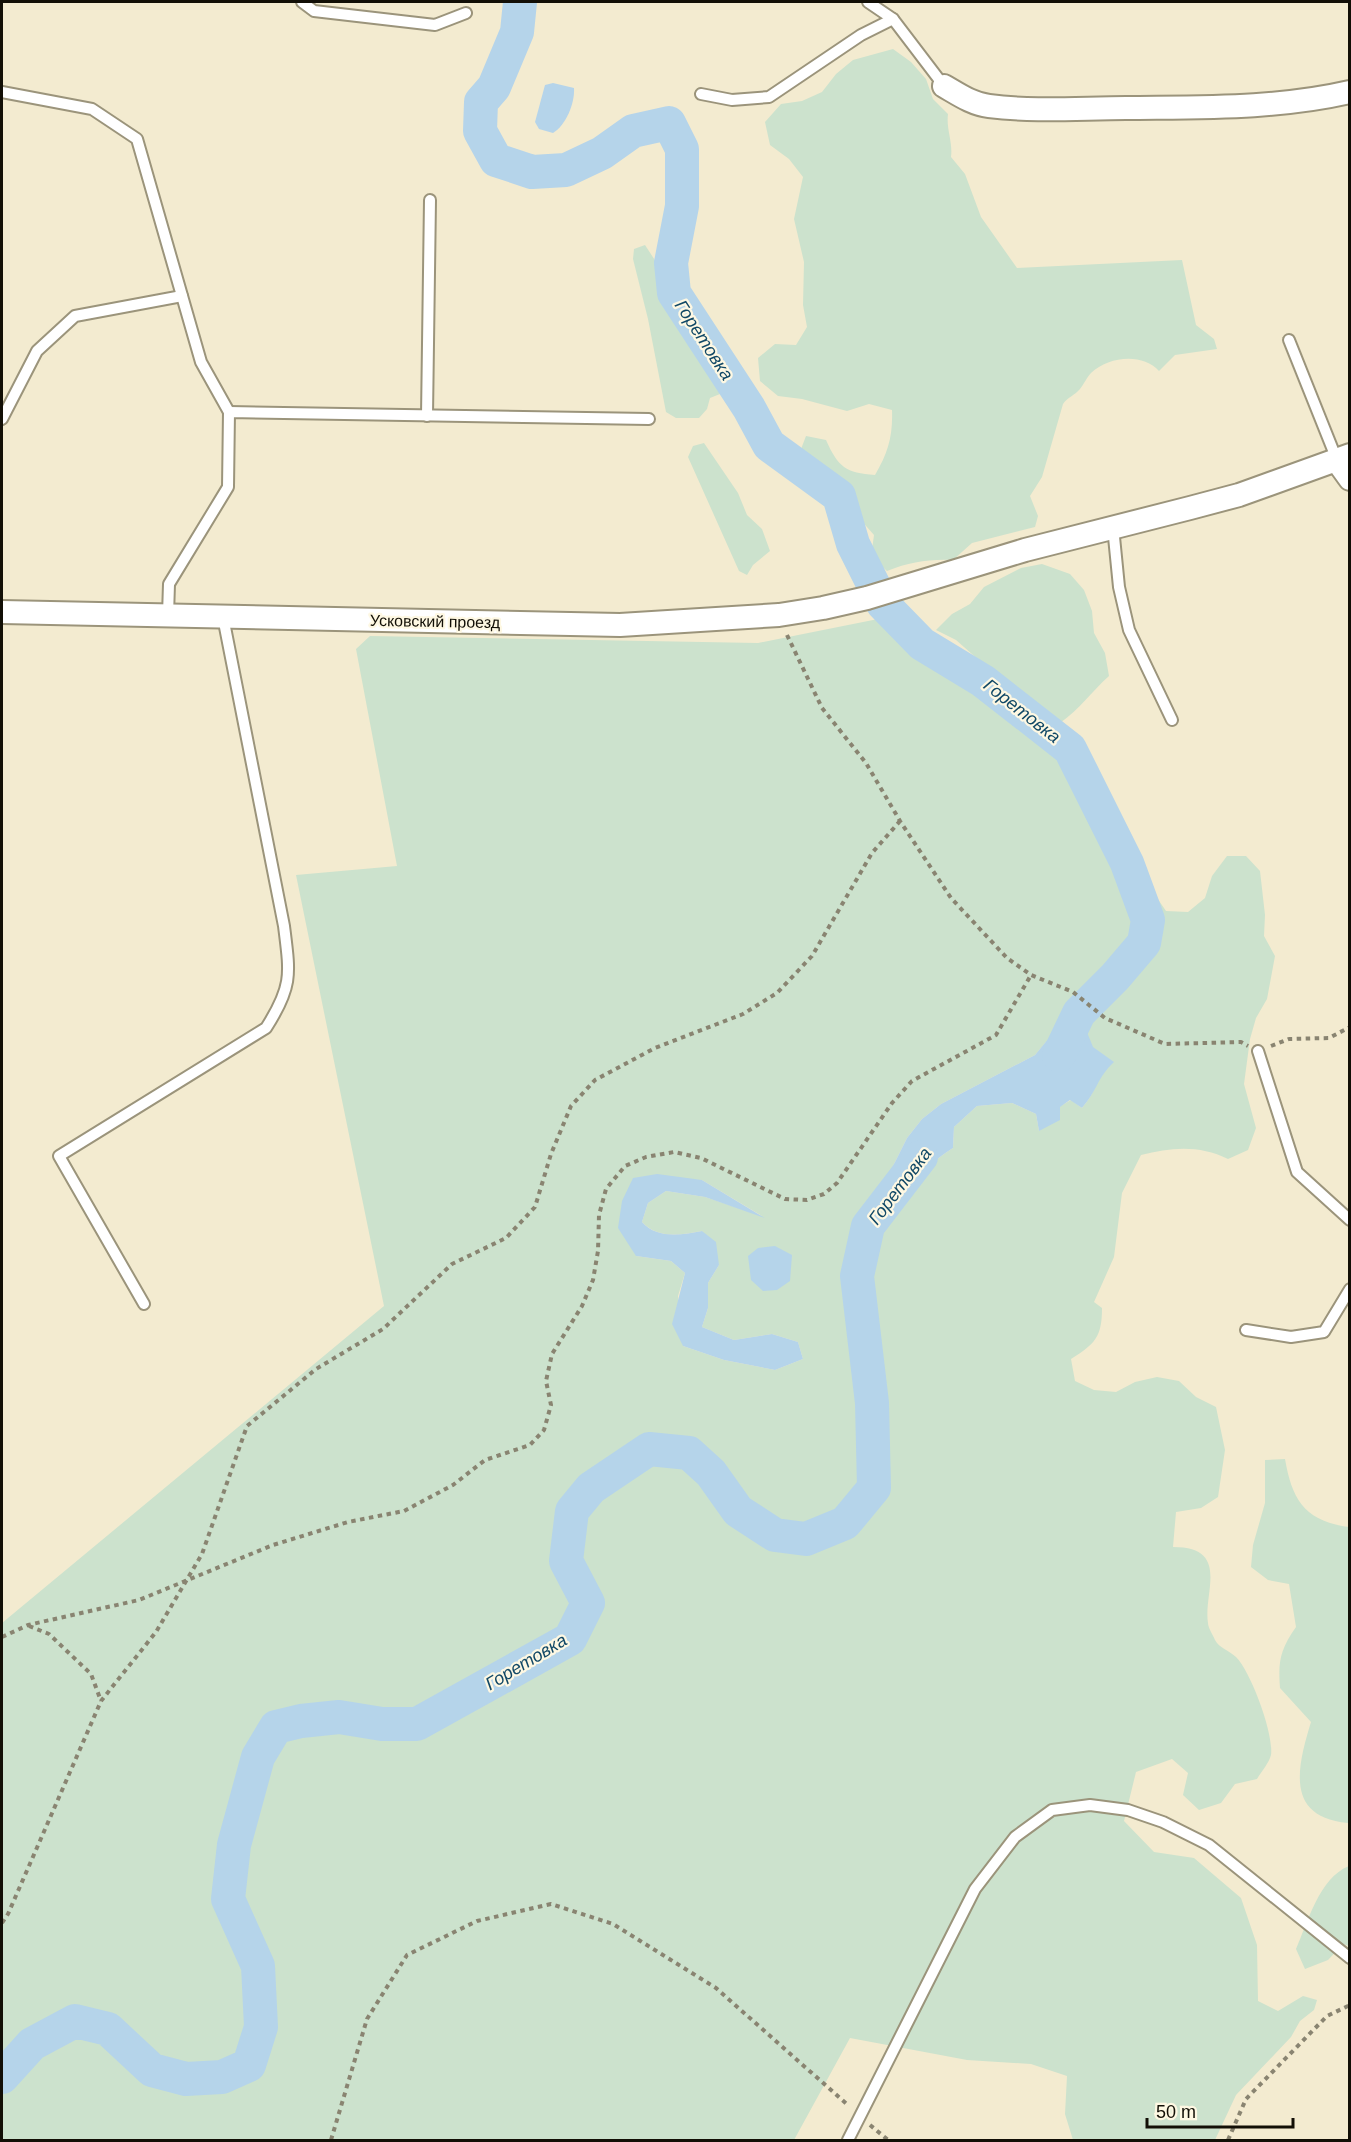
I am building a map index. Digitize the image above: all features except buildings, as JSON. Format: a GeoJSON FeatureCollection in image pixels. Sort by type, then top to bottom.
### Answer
{"type":"FeatureCollection","features":[{"type":"Feature","properties":{"kind":"street"},"geometry":{"type":"LineString","coordinates":[[944,86],[973,103],[989,106],[1082,108],[1263,104],[1324,98],[1350,92]]}},
{"type":"Feature","properties":{"kind":"street","name":"Усковский проезд"},"geometry":{"type":"LineString","coordinates":[[2,612],[620,625],[779,615],[867,598],[1025,549],[1239,495],[1345,465]]}},
{"type":"Feature","properties":{"kind":"lane"},"geometry":{"type":"LineString","coordinates":[[302,2],[314,11],[435,25],[466,13]]}},
{"type":"Feature","properties":{"kind":"lane"},"geometry":{"type":"LineString","coordinates":[[868,2],[893,19],[944,86]]}},
{"type":"Feature","properties":{"kind":"lane"},"geometry":{"type":"LineString","coordinates":[[701,94],[732,100],[769,97],[861,35],[893,19]]}},
{"type":"Feature","properties":{"kind":"lane"},"geometry":{"type":"LineString","coordinates":[[2,92],[92,109],[137,140],[201,362],[229,412],[228,487],[169,584],[168,615]]}},
{"type":"Feature","properties":{"kind":"lane"},"geometry":{"type":"LineString","coordinates":[[427,416],[430,200]]}},
{"type":"Feature","properties":{"kind":"lane"},"geometry":{"type":"LineString","coordinates":[[2,419],[38,351],[75,316],[182,296]]}},
{"type":"Feature","properties":{"kind":"lane"},"geometry":{"type":"LineString","coordinates":[[1289,339],[1345,465]]}},
{"type":"Feature","properties":{"kind":"lane"},"geometry":{"type":"LineString","coordinates":[[229,412],[649,419]]}},
{"type":"Feature","properties":{"kind":"lane"},"geometry":{"type":"LineString","coordinates":[[1113,527],[1119,587],[1129,630],[1172,720]]}},
{"type":"Feature","properties":{"kind":"lane"},"geometry":{"type":"LineString","coordinates":[[144,1304],[59,1156],[267,1028],[283,1002],[290,974],[284,926],[223,616]]}},
{"type":"Feature","properties":{"kind":"lane"},"geometry":{"type":"LineString","coordinates":[[1258,1051],[1297,1172],[1350,1220]]}},
{"type":"Feature","properties":{"kind":"lane"},"geometry":{"type":"LineString","coordinates":[[1246,1330],[1292,1336],[1324,1332],[1350,1289]]}},
{"type":"Feature","properties":{"kind":"lane"},"geometry":{"type":"LineString","coordinates":[[848,2140],[975,1889],[1015,1837],[1052,1810],[1090,1805],[1128,1810],[1163,1822],[1209,1845],[1350,1958]]}},
{"type":"Feature","properties":{"kind":"path"},"geometry":{"type":"LineString","coordinates":[[779,615],[800,665],[822,708],[866,763],[900,821],[951,898],[1007,958],[1032,975],[1073,992],[1106,1018],[1165,1044],[1241,1042],[1258,1051],[1289,1039],[1329,1038],[1350,1027]]}},
{"type":"Feature","properties":{"kind":"path"},"geometry":{"type":"LineString","coordinates":[[2,1923],[8,1914],[101,1701],[156,1632],[202,1554],[247,1426],[316,1369],[383,1329],[452,1264],[506,1238],[535,1208],[551,1154],[571,1106],[596,1080],[655,1048],[743,1014],[777,993],[812,956],[872,853],[900,821]]}},
{"type":"Feature","properties":{"kind":"path"},"geometry":{"type":"LineString","coordinates":[[2,1636],[28,1625],[139,1600],[273,1545],[348,1522],[404,1511],[453,1485],[485,1460],[530,1445],[544,1430],[551,1404],[546,1382],[552,1354],[582,1306],[593,1280],[598,1251],[599,1215],[606,1189],[625,1166],[646,1156],[674,1152],[701,1158],[785,1199],[807,1200],[824,1194],[837,1183],[892,1103],[912,1081],[996,1035],[1032,975]]}},
{"type":"Feature","properties":{"kind":"path"},"geometry":{"type":"LineString","coordinates":[[28,1625],[50,1634],[91,1674],[101,1701]]}},
{"type":"Feature","properties":{"kind":"path"},"geometry":{"type":"LineString","coordinates":[[331,2140],[367,2019],[407,1955],[477,1920],[551,1904],[613,1924],[716,1988],[888,2140]]}},
{"type":"Feature","properties":{"kind":"path"},"geometry":{"type":"LineString","coordinates":[[1228,2140],[1246,2098],[1327,2016],[1350,2005]]}},
{"type":"Feature","properties":{"kind":"green space"},"geometry":{"type":"Polygon","coordinates":[[[893,49],[911,62],[926,79],[933,99],[948,114],[951,157],[965,174],[981,217],[1017,268],[1182,260],[1196,325],[1214,339],[1217,349],[1175,355],[1159,371],[1144,361],[1135,359],[1116,360],[1098,367],[1078,391],[1063,404],[1042,477],[1030,496],[1038,516],[1035,527],[972,543],[953,560],[919,562],[887,571],[871,557],[874,535],[831,486],[813,474],[798,457],[806,436],[826,440],[835,457],[844,467],[875,475],[889,444],[892,410],[869,404],[847,411],[802,399],[778,396],[760,381],[758,358],[775,344],[796,345],[807,327],[803,305],[804,262],[794,219],[803,177],[789,159],[770,145],[765,122],[781,104],[802,101],[822,92],[836,74],[853,60],[893,49]]]}},
{"type":"Feature","properties":{"kind":"green space"},"geometry":{"type":"Polygon","coordinates":[[[645,245],[658,265],[688,340],[703,355],[720,394],[710,398],[707,409],[699,418],[676,418],[666,412],[648,319],[633,259],[634,249],[645,245]]]}},
{"type":"Feature","properties":{"kind":"green space"},"geometry":{"type":"Polygon","coordinates":[[[704,443],[738,493],[747,515],[762,529],[770,551],[753,565],[747,575],[739,571],[688,457],[693,446],[704,443]]]}},
{"type":"Feature","properties":{"kind":"green space"},"geometry":{"type":"Polygon","coordinates":[[[1042,564],[1070,574],[1084,590],[1092,611],[1094,633],[1105,653],[1109,676],[1060,723],[1039,714],[1024,697],[956,640],[936,630],[952,614],[970,604],[984,587],[1021,568],[1042,564]]]}},
{"type":"Feature","properties":{"kind":"green space"},"geometry":{"type":"Polygon","coordinates":[[[878,619],[883,621],[894,638],[963,677],[1046,743],[1088,801],[1121,874],[1142,876],[1166,911],[1188,912],[1205,898],[1212,876],[1227,856],[1246,856],[1260,871],[1265,915],[1264,936],[1275,956],[1267,999],[1256,1018],[1250,1039],[1244,1084],[1256,1128],[1248,1150],[1228,1159],[1196,1149],[1164,1150],[1141,1155],[1122,1193],[1114,1257],[1094,1302],[1102,1308],[1099,1333],[1086,1349],[1071,1359],[1075,1381],[1094,1390],[1116,1392],[1135,1382],[1157,1377],[1179,1381],[1196,1397],[1216,1407],[1225,1450],[1218,1497],[1201,1508],[1176,1512],[1173,1547],[1191,1549],[1202,1555],[1208,1563],[1210,1574],[1207,1611],[1209,1627],[1217,1643],[1236,1657],[1248,1676],[1265,1719],[1271,1755],[1257,1779],[1235,1784],[1221,1803],[1199,1810],[1183,1795],[1188,1773],[1172,1759],[1136,1772],[1124,1821],[1154,1852],[1194,1858],[1241,1898],[1257,1945],[1258,2001],[1278,2011],[1303,1996],[1317,2000],[1314,2010],[1300,2021],[1291,2037],[1236,2095],[1215,2140],[1073,2140],[1065,2114],[1067,2076],[1031,2064],[967,2060],[850,2038],[794,2140],[2,2140],[2,1623],[384,1306],[296,875],[397,866],[356,649],[370,636],[758,643],[878,619]],[[1076,1006],[1035,1055],[941,1104],[922,1119],[907,1138],[878,1196],[886,1192],[907,1195],[920,1174],[953,1148],[954,1127],[977,1106],[1012,1103],[1036,1114],[1039,1131],[1059,1107],[1071,1100],[1082,1108],[1095,1088],[1098,1069],[1076,1006]],[[633,1178],[636,1256],[671,1261],[685,1273],[678,1296],[683,1346],[724,1360],[775,1370],[803,1359],[798,1342],[772,1334],[734,1340],[702,1327],[708,1308],[708,1283],[719,1265],[702,1231],[662,1233],[642,1222],[648,1203],[666,1191],[705,1197],[762,1216],[702,1180],[633,1178]]]}},
{"type":"Feature","properties":{"kind":"green space"},"geometry":{"type":"Polygon","coordinates":[[[1285,1459],[1292,1486],[1303,1506],[1321,1520],[1349,1527],[1348,1823],[1328,1819],[1314,1811],[1305,1801],[1300,1773],[1311,1722],[1280,1688],[1281,1656],[1286,1642],[1296,1627],[1289,1584],[1268,1580],[1251,1567],[1253,1545],[1265,1503],[1265,1460],[1285,1459]]]}},
{"type":"Feature","properties":{"kind":"green space"},"geometry":{"type":"Polygon","coordinates":[[[1349,1866],[1349,1946],[1343,1944],[1328,1960],[1305,1969],[1296,1949],[1310,1914],[1322,1890],[1330,1880],[1349,1866]]]}},
{"type":"Feature","properties":{"kind":"water"},"geometry":{"type":"Polygon","coordinates":[[[553,83],[574,88],[569,113],[562,125],[553,133],[539,129],[535,122],[545,85],[553,83]]]}},
{"type":"Feature","properties":{"kind":"water"},"geometry":{"type":"Polygon","coordinates":[[[1076,1005],[1093,1047],[1114,1062],[1082,1108],[1070,1100],[1060,1107],[1060,1120],[1039,1131],[1036,1114],[1012,1103],[977,1106],[954,1127],[953,1148],[920,1174],[907,1195],[886,1192],[878,1196],[907,1138],[922,1119],[941,1104],[1035,1055],[1076,1005]]]}},
{"type":"Feature","properties":{"kind":"water"},"geometry":{"type":"Polygon","coordinates":[[[657,1174],[702,1180],[765,1218],[705,1197],[666,1191],[648,1203],[642,1222],[648,1227],[670,1234],[702,1231],[716,1242],[719,1265],[708,1283],[708,1308],[702,1327],[734,1340],[772,1334],[798,1342],[803,1359],[775,1370],[724,1360],[683,1346],[672,1324],[685,1273],[671,1261],[636,1256],[618,1228],[622,1201],[633,1178],[657,1174]]]}},
{"type":"Feature","properties":{"kind":"water"},"geometry":{"type":"Polygon","coordinates":[[[775,1246],[792,1255],[790,1281],[777,1290],[763,1291],[751,1280],[748,1256],[758,1248],[775,1246]]]}},
{"type":"Feature","properties":{"kind":"waterway","name":"Горетовка"},"geometry":{"type":"LineString","coordinates":[[520,2],[517,32],[494,87],[481,102],[480,131],[496,160],[532,172],[566,170],[602,153],[633,131],[669,123],[682,149],[682,206],[671,263],[674,293],[749,408],[769,445],[839,496],[853,544],[883,604],[922,644],[983,681],[1070,749],[1127,863],[1148,920],[1144,943],[1115,977],[1079,1013],[1059,1055]]}},
{"type":"Feature","properties":{"kind":"waterway","name":"Горетовка"},"geometry":{"type":"LineString","coordinates":[[2,2077],[32,2044],[75,2021],[108,2029],[152,2070],[186,2079],[222,2077],[249,2065],[261,2027],[258,1966],[228,1899],[234,1845],[258,1757],[276,1727],[301,1721],[339,1717],[382,1724],[417,1724],[570,1639],[588,1603],[566,1561],[572,1511],[591,1488],[649,1449],[689,1453],[711,1473],[738,1511],[775,1535],[806,1539],[845,1523],[874,1488],[872,1403],[857,1276],[868,1226],[921,1157]]}}]}
